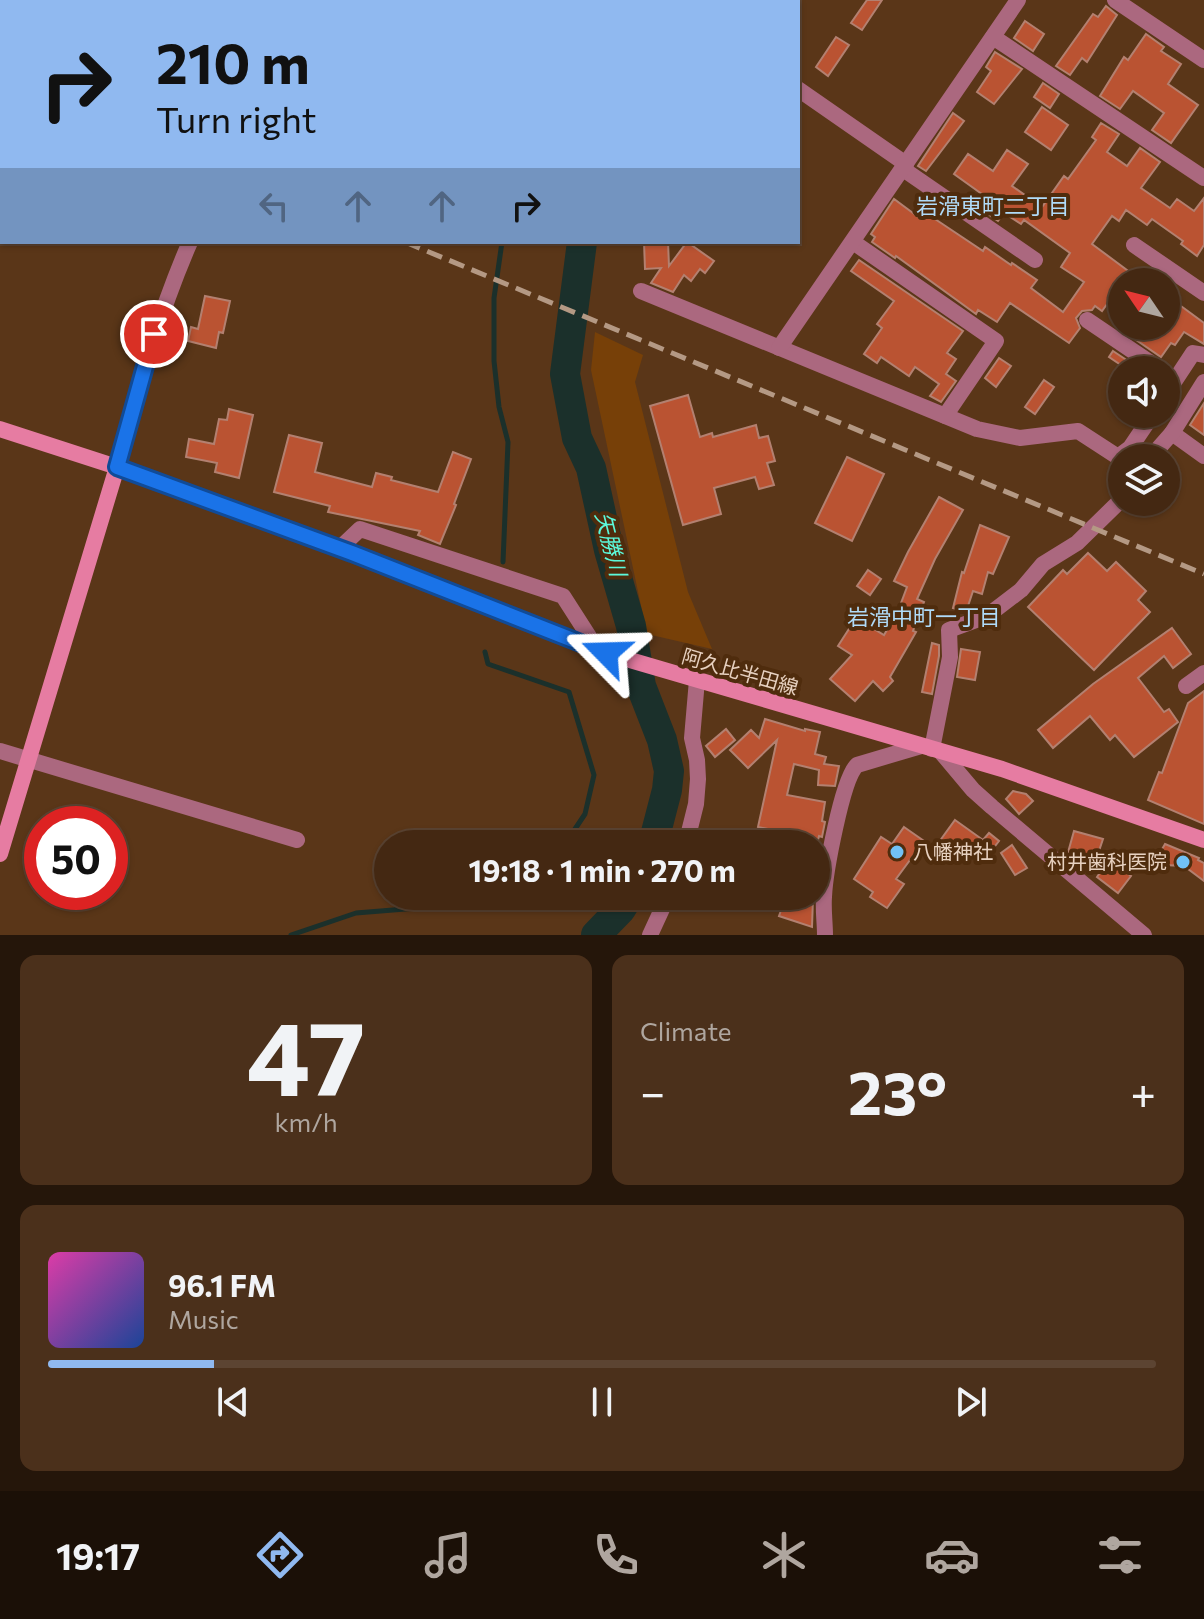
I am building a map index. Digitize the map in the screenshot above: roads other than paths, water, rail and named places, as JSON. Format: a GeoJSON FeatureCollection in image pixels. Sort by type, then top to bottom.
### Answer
{"type":"FeatureCollection","features":[{"type":"Feature","properties":{"kind":"main road","name":"阿久比半田線"},"geometry":{"type":"LineString","coordinates":[[0,429],[117,467],[602,651],[1067,791],[1204,840]]}},
{"type":"Feature","properties":{"kind":"main road"},"geometry":{"type":"LineString","coordinates":[[0,854],[117,467]]}},
{"type":"Feature","properties":{"kind":"street"},"geometry":{"type":"LineString","coordinates":[[779,348],[1018,0]]}},
{"type":"Feature","properties":{"kind":"street"},"geometry":{"type":"LineString","coordinates":[[1115,0],[1204,60]]}},
{"type":"Feature","properties":{"kind":"street"},"geometry":{"type":"LineString","coordinates":[[993,37],[1204,178]]}},
{"type":"Feature","properties":{"kind":"street"},"geometry":{"type":"LineString","coordinates":[[800,90],[1035,260]]}},
{"type":"Feature","properties":{"kind":"street"},"geometry":{"type":"LineString","coordinates":[[853,242],[996,341],[945,416]]}},
{"type":"Feature","properties":{"kind":"street"},"geometry":{"type":"LineString","coordinates":[[117,467],[147,354],[167,293],[189,244]]}},
{"type":"Feature","properties":{"kind":"street"},"geometry":{"type":"LineString","coordinates":[[1134,245],[1204,293]]}},
{"type":"Feature","properties":{"kind":"street"},"geometry":{"type":"LineString","coordinates":[[641,291],[977,429],[1020,438],[1078,431],[1118,457],[1130,448],[1144,428]]}},
{"type":"Feature","properties":{"kind":"street"},"geometry":{"type":"LineString","coordinates":[[1087,320],[1140,356]]}},
{"type":"Feature","properties":{"kind":"street"},"geometry":{"type":"LineString","coordinates":[[1180,369],[1193,353],[1204,355]]}},
{"type":"Feature","properties":{"kind":"street"},"geometry":{"type":"LineString","coordinates":[[1162,444],[1204,382]]}},
{"type":"Feature","properties":{"kind":"street"},"geometry":{"type":"LineString","coordinates":[[1172,433],[1204,456]]}},
{"type":"Feature","properties":{"kind":"street"},"geometry":{"type":"LineString","coordinates":[[931,749],[950,657],[949,630],[987,616],[1021,590],[1043,564],[1077,543],[1108,513]]}},
{"type":"Feature","properties":{"kind":"street"},"geometry":{"type":"LineString","coordinates":[[339,549],[360,529],[563,596],[602,651]]}},
{"type":"Feature","properties":{"kind":"street"},"geometry":{"type":"LineString","coordinates":[[1186,686],[1204,673]]}},
{"type":"Feature","properties":{"kind":"street"},"geometry":{"type":"LineString","coordinates":[[690,830],[698,779],[692,738],[697,680]]}},
{"type":"Feature","properties":{"kind":"street"},"geometry":{"type":"LineString","coordinates":[[825,935],[824,896],[844,791],[853,769],[857,765],[931,749]]}},
{"type":"Feature","properties":{"kind":"street"},"geometry":{"type":"LineString","coordinates":[[931,749],[992,807],[1144,935]]}},
{"type":"Feature","properties":{"kind":"street"},"geometry":{"type":"LineString","coordinates":[[0,751],[297,840]]}},
{"type":"Feature","properties":{"kind":"street"},"geometry":{"type":"LineString","coordinates":[[650,935],[662,910]]}},
{"type":"Feature","properties":{"kind":"waterway"},"geometry":{"type":"LineString","coordinates":[[502,244],[494,298],[494,361],[499,407],[508,442],[503,562]]}},
{"type":"Feature","properties":{"kind":"waterway","name":"矢勝川"},"geometry":{"type":"LineString","coordinates":[[582,244],[565,374],[577,438],[591,468],[609,550],[631,626],[641,686],[662,740],[669,771],[657,830]]}},
{"type":"Feature","properties":{"kind":"waterway"},"geometry":{"type":"LineString","coordinates":[[485,652],[488,664],[569,692],[594,775],[585,814],[574,830]]}},
{"type":"Feature","properties":{"kind":"waterway"},"geometry":{"type":"LineString","coordinates":[[291,935],[356,913],[393,910]]}},
{"type":"Feature","properties":{"kind":"waterway","name":"矢勝川"},"geometry":{"type":"LineString","coordinates":[[596,935],[620,910]]}},
{"type":"Feature","properties":{"kind":"railway"},"geometry":{"type":"LineString","coordinates":[[410,244],[1204,574]]}},
{"type":"Feature","properties":{"kind":"place","name":"八幡神社"},"geometry":{"type":"Point","coordinates":[897,852]}},
{"type":"Feature","properties":{"kind":"place","name":"村井歯科医院"},"geometry":{"type":"Point","coordinates":[1183,862]}},
{"type":"Feature","properties":{"kind":"district","name":"岩滑東町二丁目"},"geometry":{"type":"Point","coordinates":[993,206]}},
{"type":"Feature","properties":{"kind":"district","name":"岩滑中町一丁目"},"geometry":{"type":"Point","coordinates":[924,617]}}]}
